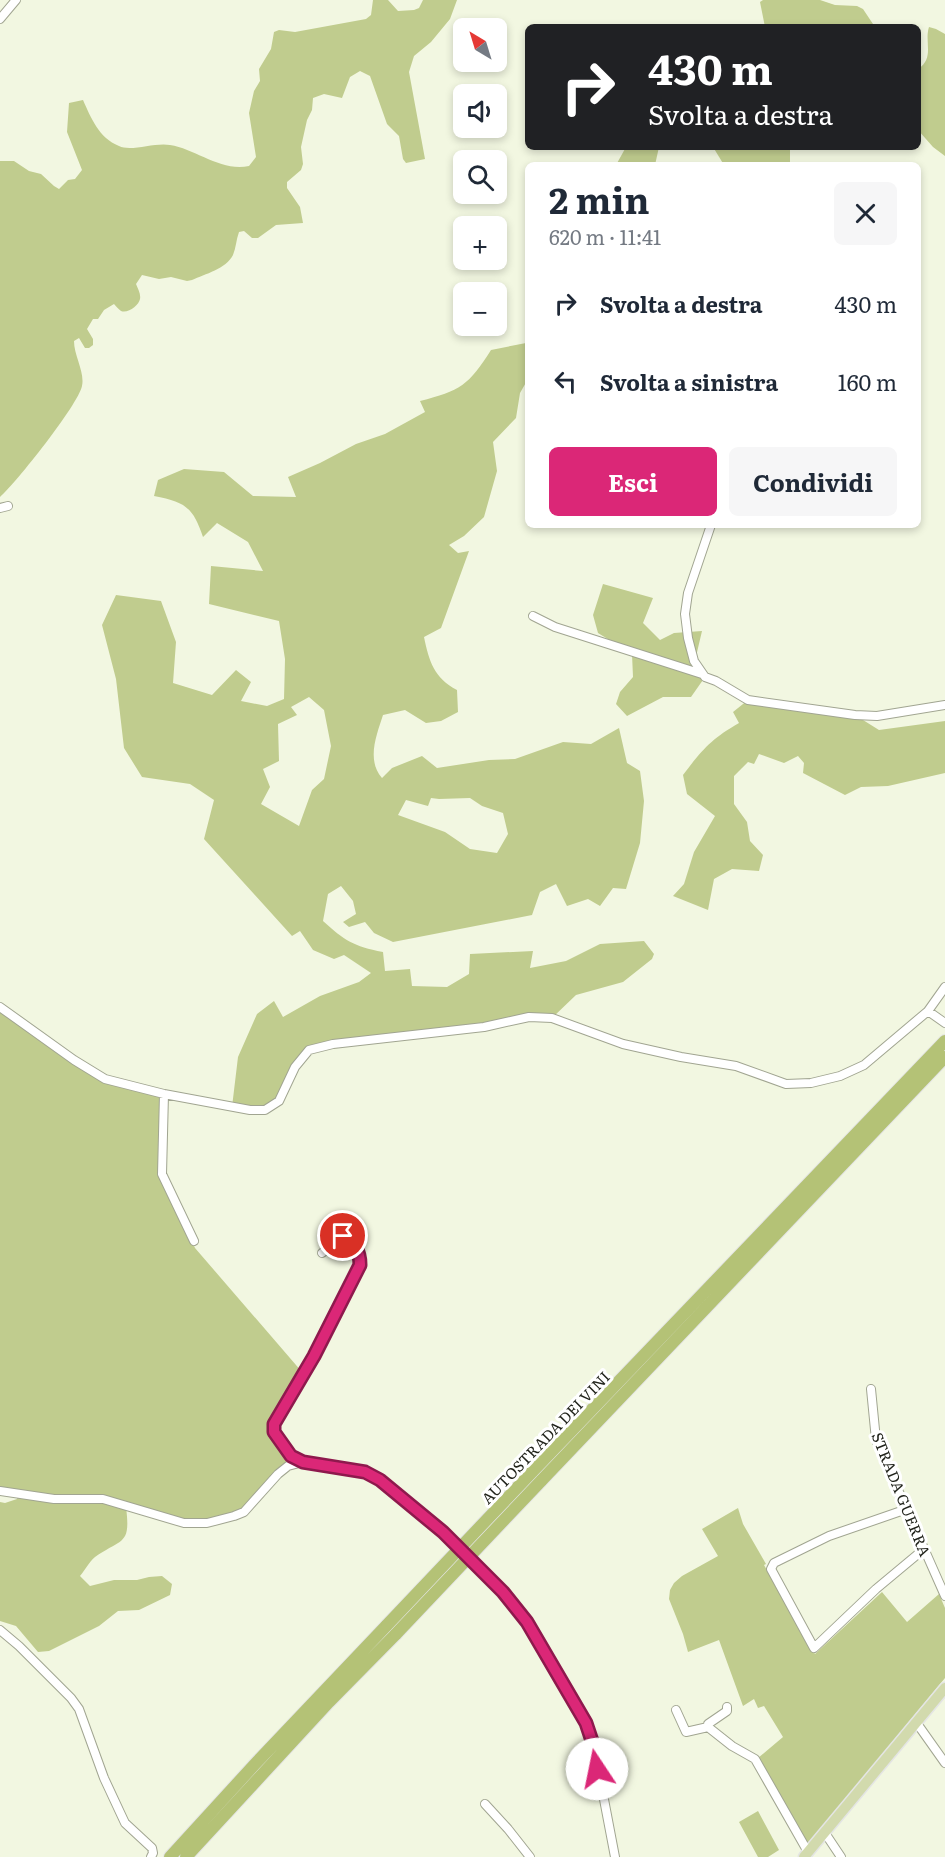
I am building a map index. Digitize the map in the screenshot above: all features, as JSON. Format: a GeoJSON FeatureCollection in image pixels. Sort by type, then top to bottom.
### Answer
{"type":"FeatureCollection","features":[{"type":"Feature","properties":{"kind":"highway","name":"AUTOSTRADA DEI VINI"},"geometry":{"type":"LineString","coordinates":[[186,1857],[329,1702],[392,1629],[943,1048]]}},
{"type":"Feature","properties":{"kind":"highway","name":"AUTOSTRADA DEI VINI"},"geometry":{"type":"LineString","coordinates":[[170,1857],[284,1732],[392,1629]]}},
{"type":"Feature","properties":{"kind":"main road"},"geometry":{"type":"LineString","coordinates":[[806,1855],[945,1688]]}},
{"type":"Feature","properties":{"kind":"street"},"geometry":{"type":"LineString","coordinates":[[0,19],[16,0]]}},
{"type":"Feature","properties":{"kind":"street"},"geometry":{"type":"LineString","coordinates":[[702,674],[696,667],[691,650],[685,614],[688,593],[710,528]]}},
{"type":"Feature","properties":{"kind":"street"},"geometry":{"type":"LineString","coordinates":[[533,616],[555,627],[702,674],[748,700],[877,716],[945,705]]}},
{"type":"Feature","properties":{"kind":"street"},"geometry":{"type":"LineString","coordinates":[[0,1008],[105,1079],[164,1094],[250,1110],[266,1110],[279,1101],[295,1067],[309,1050],[333,1044],[484,1026],[529,1017],[552,1018],[623,1044],[736,1066],[786,1083],[811,1083],[840,1076],[864,1065],[928,1011],[945,987]]}},
{"type":"Feature","properties":{"kind":"street"},"geometry":{"type":"LineString","coordinates":[[928,1011],[945,1023]]}},
{"type":"Feature","properties":{"kind":"street"},"geometry":{"type":"LineString","coordinates":[[164,1094],[162,1174],[194,1242]]}},
{"type":"Feature","properties":{"kind":"street"},"geometry":{"type":"LineString","coordinates":[[322,1252],[342,1237],[346,1237],[358,1252],[360,1265],[314,1356],[274,1424],[274,1432],[291,1456],[303,1462],[365,1472],[380,1480],[443,1532],[503,1592],[527,1622],[586,1723],[594,1747],[615,1857]]}},
{"type":"Feature","properties":{"kind":"street","name":"STRADA GUERRA"},"geometry":{"type":"LineString","coordinates":[[871,1389],[876,1440],[945,1596]]}},
{"type":"Feature","properties":{"kind":"street"},"geometry":{"type":"LineString","coordinates":[[0,1491],[54,1499],[103,1499],[184,1523],[207,1523],[244,1512],[278,1474],[288,1466],[303,1462]]}},
{"type":"Feature","properties":{"kind":"street"},"geometry":{"type":"LineString","coordinates":[[907,1509],[830,1536],[774,1563],[771,1569],[814,1648],[876,1589],[924,1549]]}},
{"type":"Feature","properties":{"kind":"street"},"geometry":{"type":"LineString","coordinates":[[0,1630],[71,1698],[79,1709],[104,1778],[117,1805],[128,1827],[152,1848],[151,1857]]}},
{"type":"Feature","properties":{"kind":"street"},"geometry":{"type":"LineString","coordinates":[[676,1710],[686,1732],[708,1727],[708,1724],[727,1711],[727,1707]]}},
{"type":"Feature","properties":{"kind":"street"},"geometry":{"type":"LineString","coordinates":[[916,1722],[945,1763]]}},
{"type":"Feature","properties":{"kind":"street"},"geometry":{"type":"LineString","coordinates":[[708,1727],[755,1760],[806,1855]]}},
{"type":"Feature","properties":{"kind":"street"},"geometry":{"type":"LineString","coordinates":[[485,1804],[508,1828],[530,1857]]}},
{"type":"Feature","properties":{"kind":"street"},"geometry":{"type":"LineString","coordinates":[[825,1833],[841,1857]]}},
{"type":"Feature","properties":{"kind":"green space"},"geometry":{"type":"Polygon","coordinates":[[[373,0],[388,0],[398,11],[419,8],[423,0],[457,0],[450,19],[431,42],[414,56],[409,72],[425,159],[406,163],[403,159],[399,136],[387,124],[370,76],[360,71],[350,77],[342,98],[324,94],[313,98],[312,110],[307,120],[301,147],[303,164],[301,170],[287,182],[287,188],[300,207],[303,223],[276,225],[258,238],[252,238],[244,231],[239,232],[230,260],[215,270],[192,280],[171,277],[159,279],[142,275],[136,284],[140,297],[135,306],[124,312],[114,304],[104,310],[98,319],[93,319],[87,329],[93,339],[93,345],[85,348],[79,338],[74,341],[83,381],[78,396],[46,443],[0,497],[0,161],[14,161],[29,171],[41,174],[59,189],[68,180],[75,179],[82,170],[67,132],[69,103],[83,100],[101,133],[124,148],[170,145],[228,166],[249,166],[256,157],[249,113],[254,91],[260,81],[259,69],[271,49],[274,32],[279,30],[295,32],[366,19],[371,15],[373,0]]]}},
{"type":"Feature","properties":{"kind":"green space"},"geometry":{"type":"Polygon","coordinates":[[[763,0],[820,0],[835,5],[857,6],[863,9],[873,24],[764,24],[760,2],[763,0]]]}},
{"type":"Feature","properties":{"kind":"green space"},"geometry":{"type":"Polygon","coordinates":[[[929,27],[945,34],[945,156],[921,133],[921,67],[928,55],[929,27]]]}},
{"type":"Feature","properties":{"kind":"green space"},"geometry":{"type":"Polygon","coordinates":[[[624,150],[658,150],[656,162],[618,162],[624,150]]]}},
{"type":"Feature","properties":{"kind":"green space"},"geometry":{"type":"Polygon","coordinates":[[[715,150],[790,150],[790,162],[722,162],[715,150]]]}},
{"type":"Feature","properties":{"kind":"green space"},"geometry":{"type":"Polygon","coordinates":[[[525,343],[525,384],[520,393],[516,418],[493,442],[497,471],[484,517],[464,536],[449,545],[458,553],[469,551],[441,628],[424,637],[434,668],[443,680],[457,690],[458,712],[441,721],[426,723],[405,710],[383,715],[374,747],[377,771],[382,778],[392,768],[422,756],[437,768],[489,760],[515,759],[563,742],[591,744],[619,728],[627,763],[640,771],[644,801],[640,843],[626,889],[613,888],[600,906],[588,899],[567,906],[556,884],[540,892],[532,915],[393,942],[374,933],[365,922],[349,927],[343,922],[356,914],[353,901],[341,886],[328,894],[323,921],[350,942],[383,952],[385,971],[410,969],[412,986],[447,987],[469,974],[470,954],[533,951],[530,968],[566,961],[600,944],[644,941],[654,954],[652,959],[623,982],[576,995],[552,1018],[309,1050],[279,1101],[265,1110],[232,1107],[238,1057],[257,1014],[274,1001],[283,1017],[320,996],[359,982],[371,973],[344,955],[334,959],[313,950],[300,931],[292,936],[204,839],[214,800],[190,784],[142,777],[124,748],[116,679],[102,625],[116,595],[161,601],[176,642],[173,683],[212,695],[236,670],[251,682],[241,701],[267,706],[284,699],[285,659],[279,621],[209,604],[211,566],[263,571],[248,542],[217,523],[203,537],[191,512],[180,504],[154,496],[158,480],[184,469],[224,472],[253,496],[296,497],[288,477],[356,444],[385,434],[425,412],[420,401],[454,390],[476,371],[491,350],[525,343]],[[309,697],[291,707],[297,715],[278,724],[279,761],[263,769],[270,787],[261,804],[299,826],[312,790],[324,779],[331,746],[324,710],[309,697]],[[431,798],[428,806],[406,800],[398,815],[445,832],[470,849],[497,853],[508,834],[503,813],[482,806],[470,798],[431,798]]]}},
{"type":"Feature","properties":{"kind":"green space"},"geometry":{"type":"Polygon","coordinates":[[[603,584],[653,598],[643,623],[660,640],[674,633],[702,631],[694,665],[705,677],[691,697],[663,697],[627,716],[616,704],[620,692],[633,677],[632,654],[598,633],[593,615],[603,584]]]}},
{"type":"Feature","properties":{"kind":"green space"},"geometry":{"type":"Polygon","coordinates":[[[748,700],[855,715],[879,730],[945,721],[945,773],[888,786],[861,787],[845,795],[803,773],[804,763],[798,756],[784,763],[759,754],[754,764],[748,762],[734,776],[734,804],[747,822],[750,841],[763,855],[759,871],[732,869],[714,879],[708,910],[673,896],[684,884],[694,852],[715,816],[687,794],[683,775],[708,746],[721,734],[739,723],[733,712],[748,700]]]}},
{"type":"Feature","properties":{"kind":"green space"},"geometry":{"type":"Polygon","coordinates":[[[0,1007],[105,1079],[164,1094],[162,1174],[195,1248],[302,1372],[272,1424],[277,1444],[290,1459],[288,1466],[254,1501],[234,1516],[184,1523],[126,1507],[126,1535],[118,1543],[95,1557],[80,1576],[90,1586],[114,1580],[137,1580],[162,1576],[172,1584],[170,1595],[139,1610],[118,1611],[99,1626],[49,1651],[38,1652],[16,1626],[0,1621],[0,1502],[5,1503],[17,1499],[18,1494],[0,1491],[0,1007]]]}},
{"type":"Feature","properties":{"kind":"green space"},"geometry":{"type":"Polygon","coordinates":[[[738,1508],[743,1524],[766,1564],[764,1565],[815,1654],[882,1592],[907,1622],[939,1594],[945,1608],[945,1678],[809,1843],[804,1842],[758,1758],[783,1737],[764,1706],[758,1708],[754,1699],[743,1706],[719,1640],[688,1652],[669,1599],[674,1583],[718,1556],[702,1529],[738,1508]]]}},
{"type":"Feature","properties":{"kind":"green space"},"geometry":{"type":"Polygon","coordinates":[[[758,1811],[779,1850],[768,1857],[758,1857],[739,1822],[758,1811]]]}},
{"type":"Feature","properties":{"kind":"route"},"geometry":{"type":"LineString","coordinates":[[343,1236],[354,1245],[360,1257],[360,1265],[314,1356],[274,1424],[274,1432],[291,1456],[303,1462],[365,1472],[380,1480],[443,1532],[503,1592],[527,1622],[586,1723],[594,1747],[597,1769]]}}]}
